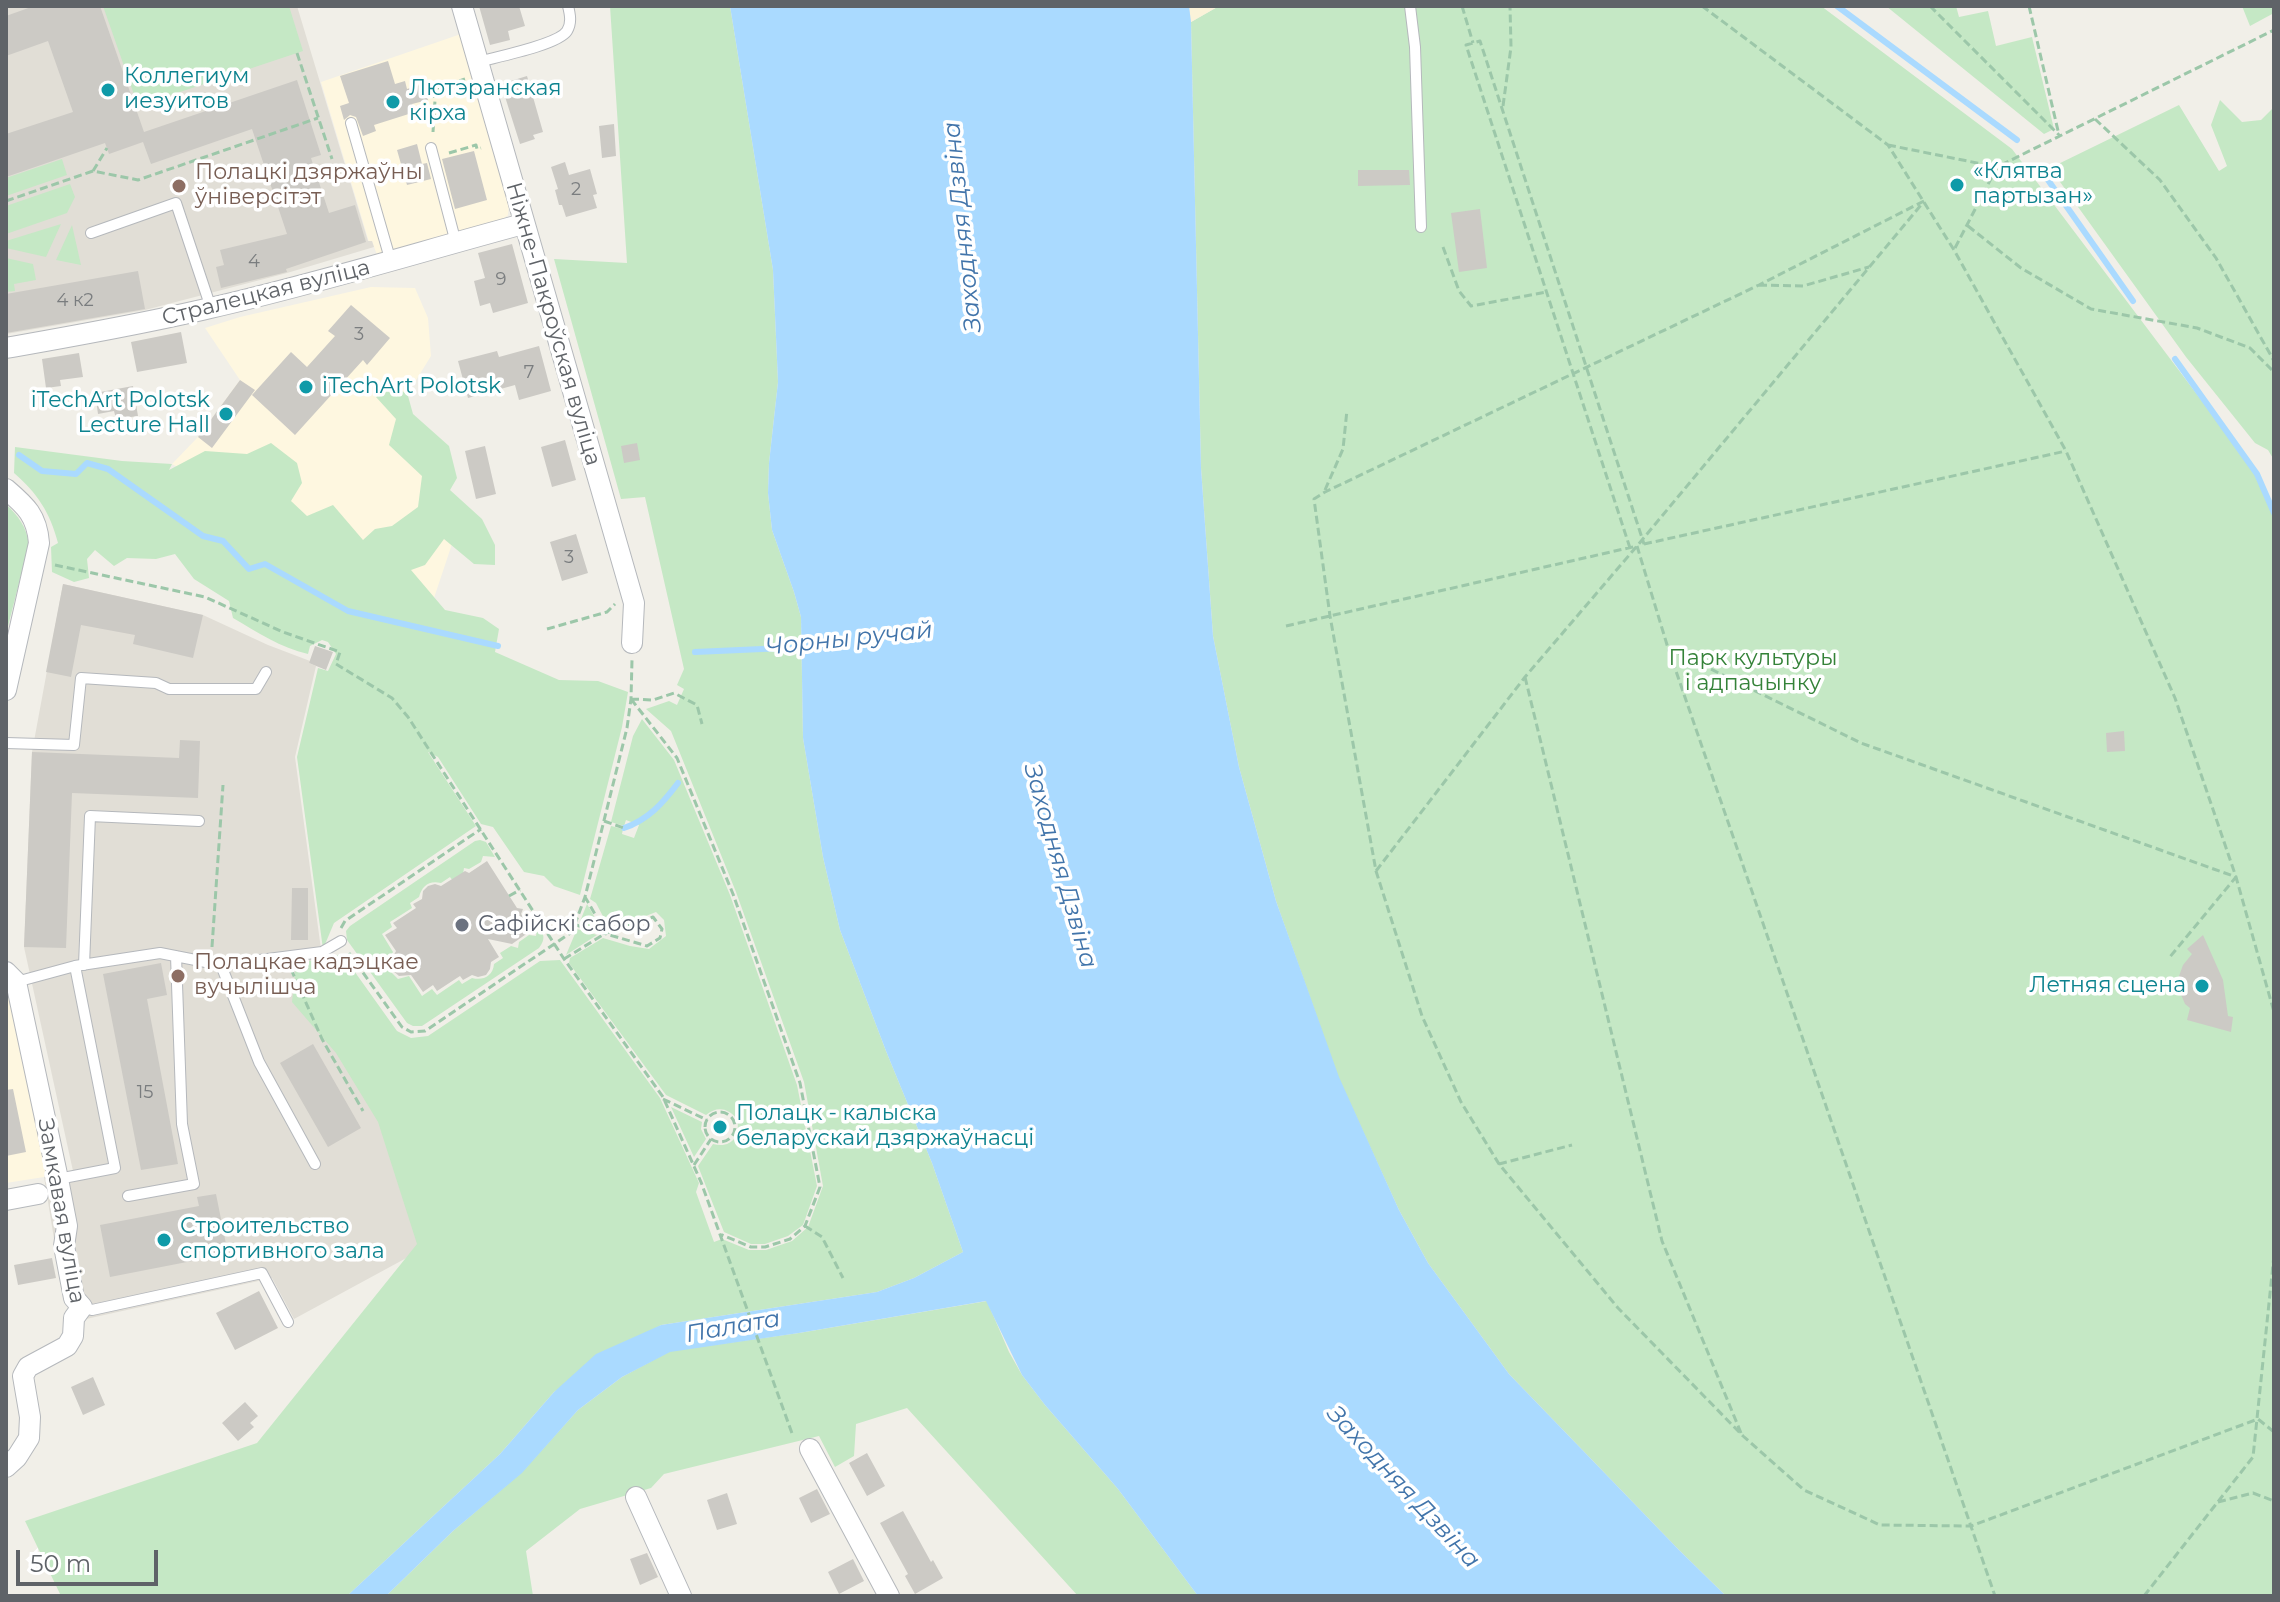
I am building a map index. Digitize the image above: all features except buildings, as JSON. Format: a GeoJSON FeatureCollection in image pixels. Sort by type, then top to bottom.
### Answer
{"type":"FeatureCollection","features":[{"type":"Feature","properties":{"kind":"street","name":"Ніжне-Пакроўская вуліца"},"geometry":{"type":"LineString","coordinates":[[462,6],[634,603],[632,643]]}},
{"type":"Feature","properties":{"kind":"street","name":"Стралецкая вуліца"},"geometry":{"type":"LineString","coordinates":[[6,348],[211,308],[523,224]]}},
{"type":"Feature","properties":{"kind":"street"},"geometry":{"type":"LineString","coordinates":[[6,489],[30,512],[38,526],[39,543],[6,690]]}},
{"type":"Feature","properties":{"kind":"street","name":"Замкавая вуліца"},"geometry":{"type":"LineString","coordinates":[[11,977],[58,1179],[67,1226],[64,1246],[74,1298],[80,1310]]}},
{"type":"Feature","properties":{"kind":"street"},"geometry":{"type":"LineString","coordinates":[[6,1200],[38,1194]]}},
{"type":"Feature","properties":{"kind":"street"},"geometry":{"type":"LineString","coordinates":[[6,1467],[17,1457],[29,1438],[30,1417],[23,1376],[28,1367],[67,1346],[73,1336],[74,1318],[80,1310]]}},
{"type":"Feature","properties":{"kind":"street"},"geometry":{"type":"LineString","coordinates":[[802,1444],[889,1596]]}},
{"type":"Feature","properties":{"kind":"street"},"geometry":{"type":"LineString","coordinates":[[636,1497],[681,1596]]}},
{"type":"Feature","properties":{"kind":"lane"},"geometry":{"type":"LineString","coordinates":[[478,62],[551,42],[567,32],[571,19],[568,6]]}},
{"type":"Feature","properties":{"kind":"lane"},"geometry":{"type":"LineString","coordinates":[[1410,6],[1415,47],[1421,227]]}},
{"type":"Feature","properties":{"kind":"lane"},"geometry":{"type":"LineString","coordinates":[[351,123],[391,262]]}},
{"type":"Feature","properties":{"kind":"lane"},"geometry":{"type":"LineString","coordinates":[[432,152],[456,243]]}},
{"type":"Feature","properties":{"kind":"lane"},"geometry":{"type":"LineString","coordinates":[[91,233],[176,203],[211,308]]}},
{"type":"Feature","properties":{"kind":"lane"},"geometry":{"type":"LineString","coordinates":[[6,743],[74,745],[81,678],[156,683],[169,689],[256,689],[266,672]]}},
{"type":"Feature","properties":{"kind":"lane"},"geometry":{"type":"LineString","coordinates":[[58,1179],[115,1168],[80,966],[90,816],[199,821]]}},
{"type":"Feature","properties":{"kind":"lane"},"geometry":{"type":"LineString","coordinates":[[11,977],[160,953],[216,964],[285,957],[322,952],[341,941]]}},
{"type":"Feature","properties":{"kind":"lane"},"geometry":{"type":"LineString","coordinates":[[128,1196],[194,1184],[182,1124],[176,956]]}},
{"type":"Feature","properties":{"kind":"lane"},"geometry":{"type":"LineString","coordinates":[[216,964],[259,1062],[315,1164]]}},
{"type":"Feature","properties":{"kind":"lane"},"geometry":{"type":"LineString","coordinates":[[80,1310],[262,1273],[288,1322]]}},
{"type":"Feature","properties":{"kind":"path"},"geometry":{"type":"LineString","coordinates":[[1462,6],[1473,43]]}},
{"type":"Feature","properties":{"kind":"path"},"geometry":{"type":"LineString","coordinates":[[1502,109],[1511,47],[1510,6]]}},
{"type":"Feature","properties":{"kind":"path"},"geometry":{"type":"LineString","coordinates":[[1702,6],[1888,145],[1954,250],[2066,451],[2175,698],[2236,877],[2274,1012]]}},
{"type":"Feature","properties":{"kind":"path"},"geometry":{"type":"LineString","coordinates":[[1930,6],[2060,136]]}},
{"type":"Feature","properties":{"kind":"path"},"geometry":{"type":"LineString","coordinates":[[2029,6],[2060,136]]}},
{"type":"Feature","properties":{"kind":"path"},"geometry":{"type":"LineString","coordinates":[[1954,250],[1997,167],[2274,30]]}},
{"type":"Feature","properties":{"kind":"path"},"geometry":{"type":"LineString","coordinates":[[1630,548],[1466,45],[1480,41],[1644,544]]}},
{"type":"Feature","properties":{"kind":"path"},"geometry":{"type":"LineString","coordinates":[[297,53],[332,159]]}},
{"type":"Feature","properties":{"kind":"path"},"geometry":{"type":"LineString","coordinates":[[425,92],[465,79]]}},
{"type":"Feature","properties":{"kind":"path"},"geometry":{"type":"LineString","coordinates":[[432,90],[435,100],[432,152],[476,145],[477,149],[484,147]]}},
{"type":"Feature","properties":{"kind":"path"},"geometry":{"type":"LineString","coordinates":[[6,201],[93,171],[138,180],[318,118]]}},
{"type":"Feature","properties":{"kind":"path"},"geometry":{"type":"LineString","coordinates":[[2095,119],[2160,180],[2216,258],[2274,361]]}},
{"type":"Feature","properties":{"kind":"path"},"geometry":{"type":"LineString","coordinates":[[1888,145],[1997,167]]}},
{"type":"Feature","properties":{"kind":"path"},"geometry":{"type":"LineString","coordinates":[[93,171],[107,148]]}},
{"type":"Feature","properties":{"kind":"path"},"geometry":{"type":"LineString","coordinates":[[1376,871],[1525,677],[1924,201]]}},
{"type":"Feature","properties":{"kind":"path"},"geometry":{"type":"LineString","coordinates":[[1924,201],[1759,285],[1314,499],[1330,616],[1376,871],[1422,1016],[1461,1102],[1499,1164],[1618,1308],[1743,1436],[1804,1490],[1880,1525],[1971,1526],[2258,1419]]}},
{"type":"Feature","properties":{"kind":"path"},"geometry":{"type":"LineString","coordinates":[[1967,225],[2021,268],[2091,309],[2197,328],[2250,348],[2274,372]]}},
{"type":"Feature","properties":{"kind":"path"},"geometry":{"type":"LineString","coordinates":[[1443,247],[1459,291],[1471,306],[1547,292]]}},
{"type":"Feature","properties":{"kind":"path"},"geometry":{"type":"LineString","coordinates":[[1759,285],[1803,286],[1869,267]]}},
{"type":"Feature","properties":{"kind":"path"},"geometry":{"type":"LineString","coordinates":[[1325,492],[1343,449],[1347,410]]}},
{"type":"Feature","properties":{"kind":"path"},"geometry":{"type":"LineString","coordinates":[[1286,626],[2066,451]]}},
{"type":"Feature","properties":{"kind":"path"},"geometry":{"type":"LineString","coordinates":[[1637,546],[1668,648],[1995,1596]]}},
{"type":"Feature","properties":{"kind":"path"},"geometry":{"type":"LineString","coordinates":[[36,560],[205,597],[283,632],[340,652],[336,664],[392,698],[408,717],[564,959],[663,1099],[694,1165],[784,1411],[802,1444]]}},
{"type":"Feature","properties":{"kind":"path"},"geometry":{"type":"LineString","coordinates":[[547,629],[607,612],[618,597]]}},
{"type":"Feature","properties":{"kind":"path"},"geometry":{"type":"LineString","coordinates":[[481,829],[345,921],[340,930],[341,941],[402,1027],[411,1032],[425,1031],[572,932],[576,925],[627,728],[632,643]]}},
{"type":"Feature","properties":{"kind":"path"},"geometry":{"type":"LineString","coordinates":[[1668,648],[1861,743],[2236,877]]}},
{"type":"Feature","properties":{"kind":"path"},"geometry":{"type":"LineString","coordinates":[[1525,677],[1662,1241],[1743,1436]]}},
{"type":"Feature","properties":{"kind":"path"},"geometry":{"type":"LineString","coordinates":[[631,699],[653,700],[674,693],[697,705],[702,724]]}},
{"type":"Feature","properties":{"kind":"path"},"geometry":{"type":"LineString","coordinates":[[631,699],[677,758],[733,894],[800,1083],[820,1187],[805,1226],[790,1239],[765,1247],[751,1247],[720,1237]]}},
{"type":"Feature","properties":{"kind":"path"},"geometry":{"type":"LineString","coordinates":[[216,964],[223,785]]}},
{"type":"Feature","properties":{"kind":"path"},"geometry":{"type":"LineString","coordinates":[[604,821],[624,828]]}},
{"type":"Feature","properties":{"kind":"path"},"geometry":{"type":"LineString","coordinates":[[2169,958],[2236,877]]}},
{"type":"Feature","properties":{"kind":"path"},"geometry":{"type":"LineString","coordinates":[[509,896],[520,889]]}},
{"type":"Feature","properties":{"kind":"path"},"geometry":{"type":"LineString","coordinates":[[585,897],[606,933]]}},
{"type":"Feature","properties":{"kind":"path"},"geometry":{"type":"LineString","coordinates":[[564,959],[606,933],[653,917],[662,929],[660,938],[647,946],[606,933],[576,925]]}},
{"type":"Feature","properties":{"kind":"path"},"geometry":{"type":"LineString","coordinates":[[285,957],[322,1039],[363,1111]]}},
{"type":"Feature","properties":{"kind":"path"},"geometry":{"type":"LineString","coordinates":[[663,1099],[707,1120]]}},
{"type":"Feature","properties":{"kind":"path"},"geometry":{"type":"LineString","coordinates":[[717,1113],[723,1113],[734,1121],[734,1134],[730,1139],[724,1142],[711,1139],[705,1128],[707,1120],[717,1113]]}},
{"type":"Feature","properties":{"kind":"path"},"geometry":{"type":"LineString","coordinates":[[694,1165],[711,1139]]}},
{"type":"Feature","properties":{"kind":"path"},"geometry":{"type":"LineString","coordinates":[[1499,1164],[1572,1145]]}},
{"type":"Feature","properties":{"kind":"path"},"geometry":{"type":"LineString","coordinates":[[805,1226],[822,1237],[843,1278]]}},
{"type":"Feature","properties":{"kind":"path"},"geometry":{"type":"LineString","coordinates":[[2144,1596],[2253,1457],[2274,1255]]}},
{"type":"Feature","properties":{"kind":"path"},"geometry":{"type":"LineString","coordinates":[[2258,1419],[2274,1432]]}},
{"type":"Feature","properties":{"kind":"path"},"geometry":{"type":"LineString","coordinates":[[2218,1502],[2253,1493],[2274,1501]]}},
{"type":"Feature","properties":{"kind":"shaded area","name":"Полацкі дзяржаўны ўніверсітэт"},"geometry":{"type":"Polygon","coordinates":[[[6,6],[297,6],[368,241],[372,241],[374,247],[145,310],[6,334],[6,6]]]}},
{"type":"Feature","properties":{"kind":"shaded area"},"geometry":{"type":"Polygon","coordinates":[[[461,34],[509,204],[508,215],[502,220],[377,255],[372,241],[369,242],[321,82],[461,34]]]}},
{"type":"Feature","properties":{"kind":"shaded area"},"geometry":{"type":"Polygon","coordinates":[[[371,287],[415,288],[428,318],[431,356],[405,398],[455,535],[433,601],[172,464],[198,437],[240,380],[205,328],[371,287]]]}},
{"type":"Feature","properties":{"kind":"shaded area","name":"Полацкае кадэцкае вучылішча"},"geometry":{"type":"Polygon","coordinates":[[[63,584],[203,615],[316,666],[295,757],[328,1001],[458,1230],[294,1319],[272,1278],[86,1319],[70,1307],[55,1245],[44,1177],[73,1171],[24,947],[32,752],[63,584]]]}},
{"type":"Feature","properties":{"kind":"shaded area"},"geometry":{"type":"Polygon","coordinates":[[[6,990],[10,994],[46,1162],[44,1177],[6,1183],[6,990]]]}},
{"type":"Feature","properties":{"kind":"green space"},"geometry":{"type":"Polygon","coordinates":[[[103,6],[289,6],[303,51],[138,106],[103,6]]]}},
{"type":"Feature","properties":{"kind":"green space"},"geometry":{"type":"Polygon","coordinates":[[[610,6],[730,6],[773,270],[778,382],[769,463],[772,530],[801,617],[803,738],[823,857],[840,930],[932,1163],[963,1252],[914,1278],[877,1292],[661,1325],[554,1392],[500,1454],[347,1596],[61,1596],[25,1521],[257,1443],[417,1244],[378,1122],[336,1053],[292,1002],[296,964],[342,954],[397,1031],[411,1038],[428,1036],[540,961],[560,960],[660,1098],[699,1183],[696,1192],[714,1242],[722,1239],[749,1250],[766,1250],[792,1241],[808,1227],[823,1186],[804,1082],[736,892],[671,731],[646,709],[669,701],[677,705],[684,689],[677,685],[684,669],[645,497],[621,499],[554,259],[627,263],[610,6]]]}},
{"type":"Feature","properties":{"kind":"green space","name":"Парк культуры і адпачынку"},"geometry":{"type":"Polygon","coordinates":[[[1219,6],[1821,6],[2012,149],[2257,474],[2274,513],[2274,1596],[1726,1596],[1509,1374],[1428,1263],[1399,1210],[1338,1077],[1276,901],[1239,767],[1213,636],[1201,468],[1191,22],[1219,6]]]}},
{"type":"Feature","properties":{"kind":"green space"},"geometry":{"type":"Polygon","coordinates":[[[1886,6],[1956,6],[1959,17],[1988,11],[1996,46],[2032,37],[2054,129],[2044,134],[1886,6]]]}},
{"type":"Feature","properties":{"kind":"green space"},"geometry":{"type":"Polygon","coordinates":[[[2242,6],[2274,6],[2274,13],[2250,26],[2242,6]]]}},
{"type":"Feature","properties":{"kind":"green space"},"geometry":{"type":"Polygon","coordinates":[[[2220,100],[2242,122],[2261,120],[2274,107],[2274,460],[2268,450],[2255,443],[2186,357],[2050,168],[2179,105],[2219,171],[2227,166],[2211,125],[2220,100]]]}},
{"type":"Feature","properties":{"kind":"green space"},"geometry":{"type":"Polygon","coordinates":[[[62,159],[67,175],[6,196],[6,178],[62,159]]]}},
{"type":"Feature","properties":{"kind":"green space"},"geometry":{"type":"Polygon","coordinates":[[[70,184],[75,197],[67,213],[6,234],[6,206],[70,184]]]}},
{"type":"Feature","properties":{"kind":"green space"},"geometry":{"type":"Polygon","coordinates":[[[61,224],[46,257],[6,248],[6,241],[61,224]]]}},
{"type":"Feature","properties":{"kind":"green space"},"geometry":{"type":"Polygon","coordinates":[[[72,225],[81,265],[56,260],[72,225]]]}},
{"type":"Feature","properties":{"kind":"green space"},"geometry":{"type":"Polygon","coordinates":[[[6,258],[33,264],[36,280],[14,284],[15,291],[6,292],[6,258]]]}},
{"type":"Feature","properties":{"kind":"green space"},"geometry":{"type":"Polygon","coordinates":[[[396,385],[408,396],[413,414],[449,446],[457,478],[450,490],[482,519],[495,545],[495,565],[474,564],[444,539],[425,565],[411,570],[445,610],[483,618],[499,629],[495,652],[559,680],[598,681],[628,692],[580,895],[554,886],[544,876],[524,872],[493,827],[481,824],[438,757],[428,752],[476,826],[334,923],[323,949],[297,757],[318,668],[328,671],[336,654],[328,642],[322,640],[310,646],[308,654],[288,648],[233,618],[229,601],[194,579],[175,554],[156,559],[127,558],[114,566],[95,550],[87,559],[89,578],[74,582],[52,572],[51,547],[58,543],[55,532],[42,504],[14,473],[15,447],[172,464],[169,470],[205,451],[247,454],[271,443],[297,463],[302,483],[291,501],[307,516],[333,505],[363,540],[375,529],[392,526],[418,507],[422,476],[389,445],[396,419],[376,397],[396,385]]]}},
{"type":"Feature","properties":{"kind":"green space"},"geometry":{"type":"Polygon","coordinates":[[[6,504],[21,522],[29,544],[6,634],[6,504]]]}},
{"type":"Feature","properties":{"kind":"green space"},"geometry":{"type":"Polygon","coordinates":[[[642,719],[674,760],[730,895],[797,1085],[817,1186],[803,1225],[788,1236],[765,1244],[751,1244],[724,1232],[698,1166],[713,1144],[725,1145],[733,1140],[737,1119],[730,1112],[722,1110],[706,1115],[666,1095],[569,963],[570,958],[603,938],[649,949],[666,936],[664,920],[656,912],[623,925],[607,924],[596,903],[590,899],[611,826],[623,829],[622,834],[634,838],[639,825],[626,820],[624,826],[611,822],[633,736],[642,719]]]}},
{"type":"Feature","properties":{"kind":"green space"},"geometry":{"type":"Polygon","coordinates":[[[480,840],[486,842],[495,857],[483,856],[481,862],[469,869],[464,868],[463,874],[453,881],[450,877],[441,883],[427,885],[419,897],[410,903],[412,908],[390,922],[392,927],[382,934],[393,952],[387,963],[390,971],[398,979],[409,976],[422,996],[432,989],[437,995],[459,980],[462,984],[472,978],[487,977],[494,964],[503,958],[500,953],[511,946],[518,948],[519,942],[529,935],[536,936],[538,924],[543,942],[539,948],[422,1026],[413,1026],[407,1023],[347,940],[346,931],[480,840]]]}},
{"type":"Feature","properties":{"kind":"green space"},"geometry":{"type":"Polygon","coordinates":[[[587,904],[602,930],[579,924],[587,904]]]}},
{"type":"Feature","properties":{"kind":"green space"},"geometry":{"type":"Polygon","coordinates":[[[577,929],[597,935],[566,955],[577,929]]]}},
{"type":"Feature","properties":{"kind":"green space"},"geometry":{"type":"Polygon","coordinates":[[[671,1107],[702,1122],[701,1129],[706,1139],[694,1157],[671,1107]]]}},
{"type":"Feature","properties":{"kind":"green space"},"geometry":{"type":"Polygon","coordinates":[[[987,1301],[1022,1375],[1118,1489],[1198,1596],[1078,1596],[907,1408],[856,1424],[854,1456],[835,1467],[819,1436],[664,1474],[651,1488],[580,1509],[526,1551],[533,1596],[386,1596],[453,1531],[522,1472],[578,1410],[622,1377],[670,1351],[987,1301]]]}},
{"type":"Feature","properties":{"kind":"sand"},"geometry":{"type":"Polygon","coordinates":[[[1189,6],[1219,6],[1191,22],[1189,6]]]}},
{"type":"Feature","properties":{"kind":"water"},"geometry":{"type":"Polygon","coordinates":[[[730,6],[1189,6],[1201,468],[1213,636],[1239,767],[1276,901],[1339,1077],[1399,1210],[1428,1263],[1509,1374],[1726,1596],[1198,1596],[1118,1489],[1022,1375],[986,1301],[670,1352],[622,1377],[578,1410],[522,1473],[453,1531],[386,1596],[347,1596],[500,1454],[554,1392],[596,1354],[661,1325],[877,1292],[914,1278],[963,1252],[932,1163],[840,930],[823,857],[803,738],[801,617],[772,530],[769,463],[778,382],[773,270],[730,6]]]}},
{"type":"Feature","properties":{"kind":"waterway"},"geometry":{"type":"LineString","coordinates":[[1837,6],[2017,140]]}},
{"type":"Feature","properties":{"kind":"waterway"},"geometry":{"type":"LineString","coordinates":[[2041,170],[2133,301]]}},
{"type":"Feature","properties":{"kind":"waterway"},"geometry":{"type":"LineString","coordinates":[[2175,359],[2257,474],[2274,513]]}},
{"type":"Feature","properties":{"kind":"waterway","name":"Чорны ручай"},"geometry":{"type":"LineString","coordinates":[[19,455],[42,471],[76,474],[87,463],[108,469],[203,536],[223,541],[249,569],[265,564],[348,611],[498,646]]}},
{"type":"Feature","properties":{"kind":"waterway","name":"Чорны ручай"},"geometry":{"type":"LineString","coordinates":[[695,652],[807,647]]}},
{"type":"Feature","properties":{"kind":"waterway"},"geometry":{"type":"LineString","coordinates":[[624,828],[654,810],[678,783]]}},
{"type":"Feature","properties":{"kind":"place","name":"Коллегиум иезуитов"},"geometry":{"type":"Point","coordinates":[108,90]}},
{"type":"Feature","properties":{"kind":"place","name":"Лютэранская кірха"},"geometry":{"type":"Point","coordinates":[393,102]}},
{"type":"Feature","properties":{"kind":"place","name":"«Клятва партызан»"},"geometry":{"type":"Point","coordinates":[1957,185]}},
{"type":"Feature","properties":{"kind":"place","name":"Полацкі дзяржаўны ўніверсітэт"},"geometry":{"type":"Point","coordinates":[179,186]}},
{"type":"Feature","properties":{"kind":"place","name":"iTechArt Polotsk"},"geometry":{"type":"Point","coordinates":[306,387]}},
{"type":"Feature","properties":{"kind":"place","name":"iTechArt Polotsk Lecture Hall"},"geometry":{"type":"Point","coordinates":[226,414]}},
{"type":"Feature","properties":{"kind":"place","name":"Сафійскі сабор"},"geometry":{"type":"Point","coordinates":[462,925]}},
{"type":"Feature","properties":{"kind":"place","name":"Полацкае кадэцкае вучылішча"},"geometry":{"type":"Point","coordinates":[178,976]}},
{"type":"Feature","properties":{"kind":"place","name":"Летняя сцена"},"geometry":{"type":"Point","coordinates":[2202,986]}},
{"type":"Feature","properties":{"kind":"place","name":"Полацк - калыска беларускай дзяржаўнасці"},"geometry":{"type":"Point","coordinates":[720,1127]}},
{"type":"Feature","properties":{"kind":"place","name":"Строительство спортивного зала"},"geometry":{"type":"Point","coordinates":[164,1240]}},
{"type":"Feature","properties":{"kind":"water label","name":"Заходняя Дзвіна"},"geometry":{"type":"Point","coordinates":[963,227]}},
{"type":"Feature","properties":{"kind":"water label","name":"Заходняя Дзвіна"},"geometry":{"type":"Point","coordinates":[1060,866]}},
{"type":"Feature","properties":{"kind":"water label","name":"Палата"},"geometry":{"type":"Point","coordinates":[733,1327]}},
{"type":"Feature","properties":{"kind":"water label","name":"Заходняя Дзвіна"},"geometry":{"type":"Point","coordinates":[1403,1487]}}]}
